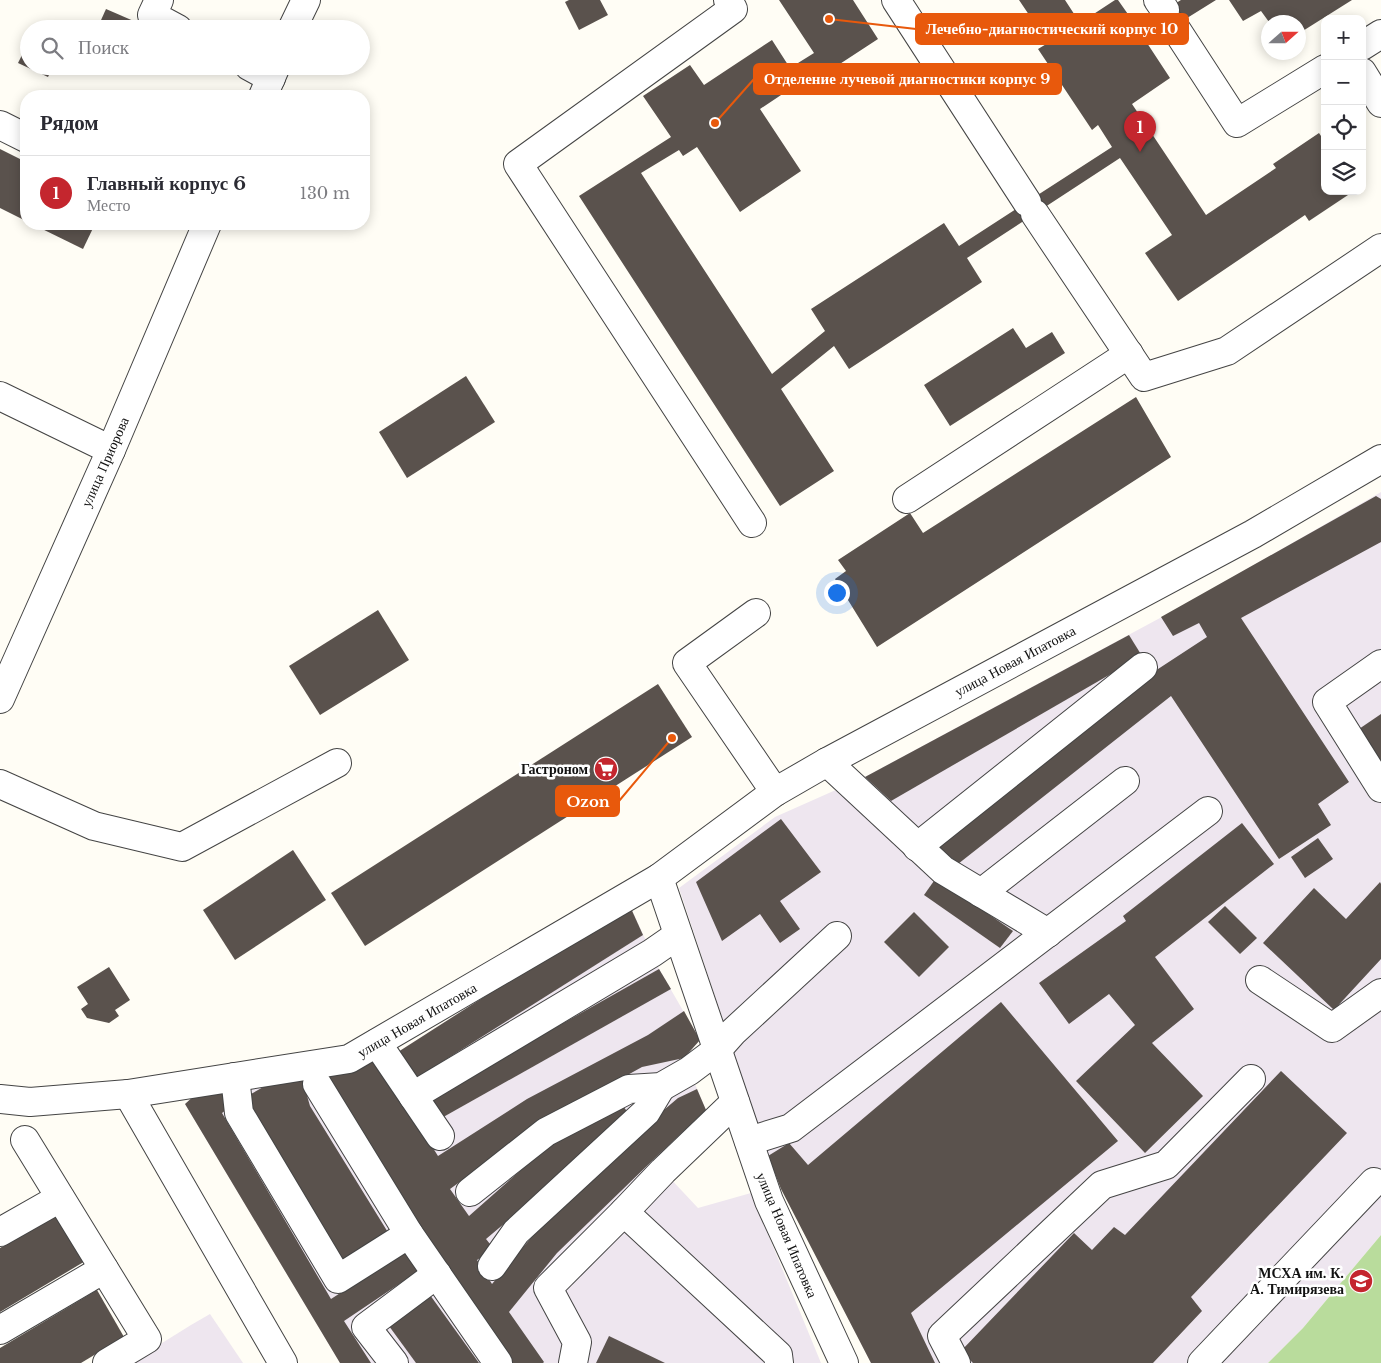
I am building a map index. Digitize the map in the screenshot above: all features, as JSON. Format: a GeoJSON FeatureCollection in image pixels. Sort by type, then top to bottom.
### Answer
{"type":"FeatureCollection","features":[{"type":"Feature","properties":{"kind":"street"},"geometry":{"type":"LineString","coordinates":[[160,0],[152,15],[161,20]]}},
{"type":"Feature","properties":{"kind":"street"},"geometry":{"type":"LineString","coordinates":[[296,20],[306,0]]}},
{"type":"Feature","properties":{"kind":"street"},"geometry":{"type":"LineString","coordinates":[[728,0],[733,9],[518,164],[752,523]]}},
{"type":"Feature","properties":{"kind":"street"},"geometry":{"type":"LineString","coordinates":[[896,0],[1031,208],[1144,377],[1227,351],[1381,248]]}},
{"type":"Feature","properties":{"kind":"street"},"geometry":{"type":"LineString","coordinates":[[1166,12],[1237,123],[1321,71]]}},
{"type":"Feature","properties":{"kind":"street"},"geometry":{"type":"LineString","coordinates":[[1366,43],[1381,34]]}},
{"type":"Feature","properties":{"kind":"street"},"geometry":{"type":"LineString","coordinates":[[1366,79],[1381,103]]}},
{"type":"Feature","properties":{"kind":"street"},"geometry":{"type":"LineString","coordinates":[[0,125],[20,135]]}},
{"type":"Feature","properties":{"kind":"street","name":"улица Приорова"},"geometry":{"type":"LineString","coordinates":[[2,691],[111,450],[203,230]]}},
{"type":"Feature","properties":{"kind":"street"},"geometry":{"type":"LineString","coordinates":[[907,499],[1130,354]]}},
{"type":"Feature","properties":{"kind":"street"},"geometry":{"type":"LineString","coordinates":[[0,396],[111,450]]}},
{"type":"Feature","properties":{"kind":"street","name":"улица Новая Ипатовка"},"geometry":{"type":"LineString","coordinates":[[0,1099],[30,1102],[128,1094],[349,1059],[659,878],[775,792],[827,762],[1253,534],[1381,459]]}},
{"type":"Feature","properties":{"kind":"street"},"geometry":{"type":"LineString","coordinates":[[756,613],[687,663],[775,792]]}},
{"type":"Feature","properties":{"kind":"street"},"geometry":{"type":"LineString","coordinates":[[1381,664],[1327,702],[1381,788]]}},
{"type":"Feature","properties":{"kind":"street"},"geometry":{"type":"LineString","coordinates":[[917,847],[1143,667]]}},
{"type":"Feature","properties":{"kind":"street"},"geometry":{"type":"LineString","coordinates":[[827,762],[943,870],[1048,933]]}},
{"type":"Feature","properties":{"kind":"street"},"geometry":{"type":"LineString","coordinates":[[0,784],[94,826],[182,847],[337,763]]}},
{"type":"Feature","properties":{"kind":"street"},"geometry":{"type":"LineString","coordinates":[[981,892],[1125,781]]}},
{"type":"Feature","properties":{"kind":"street"},"geometry":{"type":"LineString","coordinates":[[749,1141],[791,1128],[1208,811]]}},
{"type":"Feature","properties":{"kind":"street","name":"улица Новая Ипатовка"},"geometry":{"type":"LineString","coordinates":[[659,878],[769,1201],[844,1363]]}},
{"type":"Feature","properties":{"kind":"street"},"geometry":{"type":"LineString","coordinates":[[413,1096],[652,953],[678,935]]}},
{"type":"Feature","properties":{"kind":"street"},"geometry":{"type":"LineString","coordinates":[[470,1192],[546,1132],[629,1089],[661,1086],[689,1072],[717,1050],[733,1032],[837,936]]}},
{"type":"Feature","properties":{"kind":"street"},"geometry":{"type":"LineString","coordinates":[[1260,980],[1332,1028],[1381,992]]}},
{"type":"Feature","properties":{"kind":"street"},"geometry":{"type":"LineString","coordinates":[[377,1043],[440,1136]]}},
{"type":"Feature","properties":{"kind":"street"},"geometry":{"type":"LineString","coordinates":[[234,1077],[239,1113],[338,1279],[409,1234]]}},
{"type":"Feature","properties":{"kind":"street"},"geometry":{"type":"LineString","coordinates":[[956,1363],[942,1336],[1102,1185],[1166,1165],[1251,1079]]}},
{"type":"Feature","properties":{"kind":"street"},"geometry":{"type":"LineString","coordinates":[[317,1084],[409,1234],[498,1363]]}},
{"type":"Feature","properties":{"kind":"street"},"geometry":{"type":"LineString","coordinates":[[492,1266],[516,1232],[646,1112],[661,1086]]}},
{"type":"Feature","properties":{"kind":"street"},"geometry":{"type":"LineString","coordinates":[[128,1094],[283,1363]]}},
{"type":"Feature","properties":{"kind":"street"},"geometry":{"type":"LineString","coordinates":[[573,1363],[577,1342],[548,1288],[663,1171],[735,1102]]}},
{"type":"Feature","properties":{"kind":"street"},"geometry":{"type":"LineString","coordinates":[[25,1140],[147,1339],[107,1363]]}},
{"type":"Feature","properties":{"kind":"street"},"geometry":{"type":"LineString","coordinates":[[1202,1363],[1374,1182]]}},
{"type":"Feature","properties":{"kind":"street"},"geometry":{"type":"LineString","coordinates":[[0,1232],[60,1198]]}},
{"type":"Feature","properties":{"kind":"street"},"geometry":{"type":"LineString","coordinates":[[624,1212],[778,1355],[779,1363]]}},
{"type":"Feature","properties":{"kind":"street"},"geometry":{"type":"LineString","coordinates":[[0,1330],[104,1269]]}},
{"type":"Feature","properties":{"kind":"street"},"geometry":{"type":"LineString","coordinates":[[394,1363],[366,1326],[437,1274]]}},
{"type":"Feature","properties":{"kind":"shaded area"},"geometry":{"type":"Polygon","coordinates":[[[1381,492],[1381,1235],[1303,1328],[1268,1363],[871,1363],[781,1188],[768,1156],[679,888],[775,817],[865,777],[1186,604],[1381,492]]]}},
{"type":"Feature","properties":{"kind":"shaded area"},"geometry":{"type":"Polygon","coordinates":[[[629,904],[659,969],[700,1040],[684,1058],[706,1110],[653,1160],[698,1208],[751,1193],[821,1363],[340,1363],[185,1104],[195,1095],[302,1078],[374,1062],[398,1052],[629,904]]]}},
{"type":"Feature","properties":{"kind":"shaded area"},"geometry":{"type":"Polygon","coordinates":[[[210,1314],[243,1363],[130,1363],[191,1325],[210,1314]]]}},
{"type":"Feature","properties":{"kind":"green space","name":"МСХА им. К. А. Тимирязева"},"geometry":{"type":"Polygon","coordinates":[[[1381,1235],[1381,1363],[1268,1363],[1303,1328],[1381,1235]]]}},
{"type":"Feature","properties":{"kind":"building"},"geometry":{"type":"Polygon","coordinates":[[[569,0],[600,0],[608,15],[579,30],[565,2],[569,0]]]}},
{"type":"Feature","properties":{"kind":"building"},"geometry":{"type":"Polygon","coordinates":[[[779,0],[853,0],[878,39],[826,73],[823,67],[760,109],[801,171],[740,212],[697,147],[683,156],[679,150],[641,173],[772,374],[825,331],[811,309],[944,223],[959,246],[1112,147],[1098,125],[1092,130],[1038,49],[1048,43],[1019,0],[1065,0],[1080,23],[1115,0],[1118,0],[1137,27],[1181,0],[1216,0],[1147,43],[1170,78],[1132,104],[1206,215],[1276,168],[1273,164],[1319,133],[1321,136],[1321,195],[1348,195],[1309,221],[1305,215],[1178,301],[1145,253],[1172,235],[1120,158],[967,258],[982,282],[849,369],[834,346],[781,389],[834,471],[780,506],[579,196],[671,137],[643,96],[690,65],[704,85],[772,40],[790,68],[814,53],[779,0]]]}},
{"type":"Feature","properties":{"kind":"building"},"geometry":{"type":"Polygon","coordinates":[[[1229,0],[1352,0],[1328,15],[1321,15],[1321,20],[1306,29],[1306,15],[1264,15],[1261,11],[1243,21],[1229,0]]]}},
{"type":"Feature","properties":{"kind":"building"},"geometry":{"type":"Polygon","coordinates":[[[106,9],[131,20],[101,20],[106,9]]]}},
{"type":"Feature","properties":{"kind":"building"},"geometry":{"type":"Polygon","coordinates":[[[0,149],[20,159],[20,218],[0,208],[0,149]]]}},
{"type":"Feature","properties":{"kind":"building"},"geometry":{"type":"Polygon","coordinates":[[[44,230],[92,230],[83,249],[44,230]]]}},
{"type":"Feature","properties":{"kind":"building"},"geometry":{"type":"Polygon","coordinates":[[[1013,328],[1026,348],[1052,332],[1065,353],[950,426],[924,385],[1013,328]]]}},
{"type":"Feature","properties":{"kind":"building"},"geometry":{"type":"Polygon","coordinates":[[[466,376],[495,422],[407,478],[379,432],[466,376]]]}},
{"type":"Feature","properties":{"kind":"building"},"geometry":{"type":"Polygon","coordinates":[[[1136,397],[1171,457],[877,647],[835,579],[846,571],[838,560],[910,513],[923,533],[1136,397]]]}},
{"type":"Feature","properties":{"kind":"building"},"geometry":{"type":"Polygon","coordinates":[[[1376,496],[1381,499],[1381,542],[1241,618],[1349,782],[1318,804],[1331,825],[1279,859],[1171,696],[958,864],[936,844],[1155,671],[1207,637],[1199,623],[1173,636],[1161,617],[1376,496]]]}},
{"type":"Feature","properties":{"kind":"building"},"geometry":{"type":"Polygon","coordinates":[[[378,610],[409,660],[320,715],[289,666],[378,610]]]}},
{"type":"Feature","properties":{"kind":"building"},"geometry":{"type":"Polygon","coordinates":[[[1129,635],[1142,656],[891,801],[865,777],[1129,635]]]}},
{"type":"Feature","properties":{"kind":"building"},"geometry":{"type":"Polygon","coordinates":[[[658,684],[692,737],[365,946],[331,893],[658,684]]]}},
{"type":"Feature","properties":{"kind":"building"},"geometry":{"type":"Polygon","coordinates":[[[1381,714],[1381,764],[1359,729],[1381,714]]]}},
{"type":"Feature","properties":{"kind":"building"},"geometry":{"type":"Polygon","coordinates":[[[781,819],[821,872],[780,901],[800,929],[780,943],[760,914],[722,941],[696,882],[781,819]]]}},
{"type":"Feature","properties":{"kind":"building"},"geometry":{"type":"Polygon","coordinates":[[[1242,823],[1274,864],[1155,957],[1194,1009],[1152,1043],[1203,1096],[1145,1153],[1076,1081],[1135,1025],[1109,994],[1069,1024],[1039,983],[1126,921],[1123,916],[1242,823]]]}},
{"type":"Feature","properties":{"kind":"building"},"geometry":{"type":"Polygon","coordinates":[[[1318,838],[1333,859],[1305,878],[1291,857],[1318,838]]]}},
{"type":"Feature","properties":{"kind":"building"},"geometry":{"type":"Polygon","coordinates":[[[293,850],[326,900],[235,960],[203,910],[293,850]]]}},
{"type":"Feature","properties":{"kind":"building"},"geometry":{"type":"Polygon","coordinates":[[[936,878],[1013,931],[1000,948],[924,895],[936,878]]]}},
{"type":"Feature","properties":{"kind":"building"},"geometry":{"type":"Polygon","coordinates":[[[1380,882],[1381,959],[1334,1010],[1263,943],[1314,888],[1346,919],[1380,882]]]}},
{"type":"Feature","properties":{"kind":"building"},"geometry":{"type":"Polygon","coordinates":[[[629,904],[643,935],[415,1079],[398,1052],[629,904]]]}},
{"type":"Feature","properties":{"kind":"building"},"geometry":{"type":"Polygon","coordinates":[[[1225,906],[1257,938],[1240,954],[1208,922],[1225,906]]]}},
{"type":"Feature","properties":{"kind":"building"},"geometry":{"type":"Polygon","coordinates":[[[914,912],[949,947],[919,977],[884,942],[914,912]]]}},
{"type":"Feature","properties":{"kind":"building"},"geometry":{"type":"Polygon","coordinates":[[[109,967],[130,1000],[115,1010],[119,1016],[109,1023],[87,1018],[81,1009],[88,1004],[77,987],[109,967]]]}},
{"type":"Feature","properties":{"kind":"building"},"geometry":{"type":"Polygon","coordinates":[[[659,969],[671,989],[438,1120],[427,1100],[659,969]]]}},
{"type":"Feature","properties":{"kind":"building"},"geometry":{"type":"Polygon","coordinates":[[[1001,1002],[1118,1141],[911,1313],[935,1363],[871,1363],[781,1189],[768,1156],[789,1143],[808,1165],[1001,1002]]]}},
{"type":"Feature","properties":{"kind":"building"},"geometry":{"type":"Polygon","coordinates":[[[684,1011],[700,1040],[684,1058],[642,1067],[541,1123],[450,1189],[469,1216],[531,1161],[571,1131],[621,1103],[631,1117],[486,1239],[494,1249],[477,1260],[492,1284],[536,1232],[645,1126],[678,1098],[697,1089],[706,1110],[557,1253],[509,1312],[544,1362],[512,1363],[417,1224],[326,1073],[374,1062],[409,1110],[438,1156],[527,1099],[648,1035],[684,1011]]]}},
{"type":"Feature","properties":{"kind":"building"},"geometry":{"type":"Polygon","coordinates":[[[1281,1071],[1347,1133],[1191,1297],[1202,1311],[1153,1363],[973,1363],[961,1351],[1074,1233],[1092,1250],[1114,1227],[1125,1235],[1281,1071]]]}},
{"type":"Feature","properties":{"kind":"building"},"geometry":{"type":"Polygon","coordinates":[[[302,1078],[310,1106],[389,1234],[345,1263],[242,1099],[274,1081],[302,1078]]]}},
{"type":"Feature","properties":{"kind":"building"},"geometry":{"type":"Polygon","coordinates":[[[225,1090],[231,1106],[222,1113],[331,1299],[407,1250],[420,1270],[344,1321],[371,1363],[340,1363],[185,1104],[195,1095],[225,1090]]]}},
{"type":"Feature","properties":{"kind":"building"},"geometry":{"type":"Polygon","coordinates":[[[60,1213],[87,1260],[0,1312],[0,1248],[60,1213]]]}},
{"type":"Feature","properties":{"kind":"building"},"geometry":{"type":"Polygon","coordinates":[[[97,1290],[124,1337],[81,1363],[0,1363],[0,1348],[97,1290]]]}},
{"type":"Feature","properties":{"kind":"building"},"geometry":{"type":"Polygon","coordinates":[[[430,1295],[479,1363],[416,1363],[389,1326],[430,1295]]]}},
{"type":"Feature","properties":{"kind":"building"},"geometry":{"type":"Polygon","coordinates":[[[609,1336],[665,1363],[596,1363],[609,1336]]]}},
{"type":"Feature","properties":{"kind":"place","name":"Лечебно-диагностический корпус 10"},"geometry":{"type":"Point","coordinates":[829,19]}},
{"type":"Feature","properties":{"kind":"place","name":"Отделение лучевой диагностики корпус 9"},"geometry":{"type":"Point","coordinates":[715,123]}},
{"type":"Feature","properties":{"kind":"place","name":"Главный корпус 6"},"geometry":{"type":"Point","coordinates":[1140,152]}},
{"type":"Feature","properties":{"kind":"place","name":"Ozon"},"geometry":{"type":"Point","coordinates":[672,738]}},
{"type":"Feature","properties":{"kind":"place","name":"Гастроном"},"geometry":{"type":"Point","coordinates":[606,769]}},
{"type":"Feature","properties":{"kind":"place","name":"МСХА им. К. А. Тимирязева"},"geometry":{"type":"Point","coordinates":[1361,1281]}}]}
